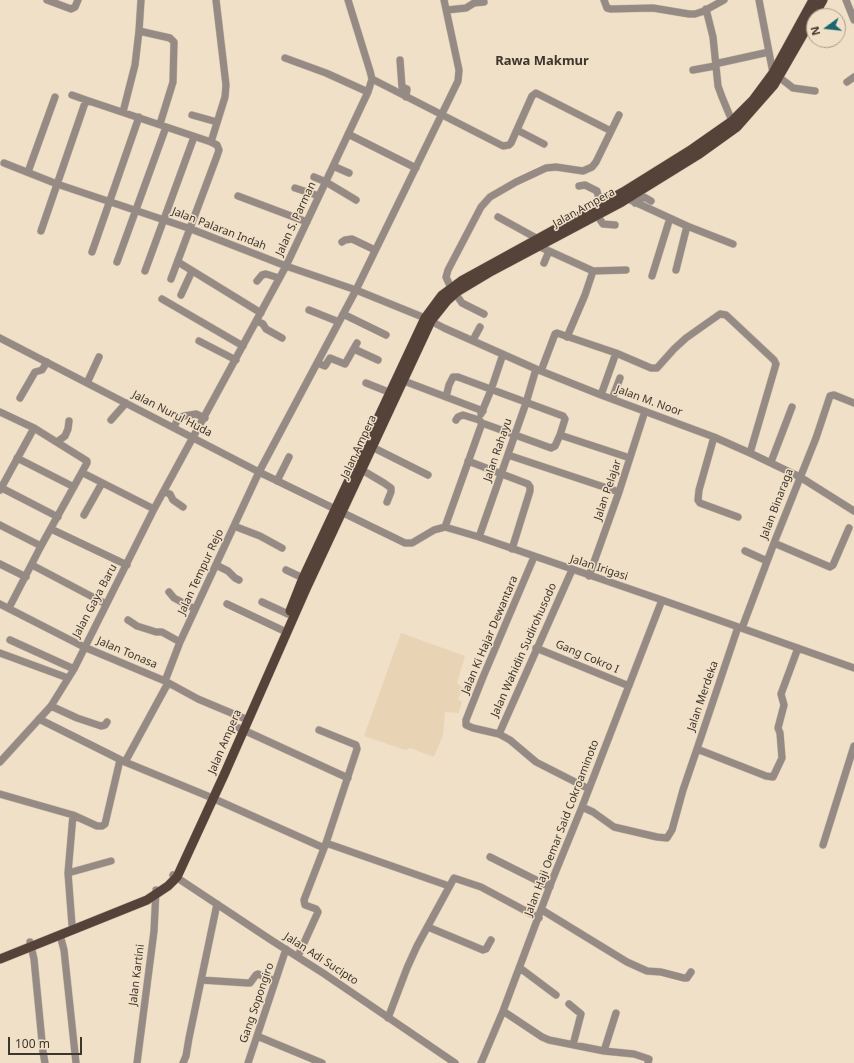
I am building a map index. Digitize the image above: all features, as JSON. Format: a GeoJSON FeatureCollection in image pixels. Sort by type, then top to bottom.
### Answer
{"type":"FeatureCollection","features":[{"type":"Feature","properties":{"kind":"main road","name":"Jalan Ampera"},"geometry":{"type":"LineString","coordinates":[[587,217],[597,215],[698,155],[737,127],[774,85],[776,75],[813,0]]}},
{"type":"Feature","properties":{"kind":"main road","name":"Jalan Ampera"},"geometry":{"type":"LineString","coordinates":[[246,719],[303,578],[362,470],[404,381],[432,308],[442,295],[453,291],[505,256],[538,243],[587,217],[606,202],[686,153],[732,121],[776,75],[823,0]]}},
{"type":"Feature","properties":{"kind":"main road","name":"Jalan Ampera"},"geometry":{"type":"LineString","coordinates":[[0,954],[60,935],[156,893],[164,884],[175,876],[212,798],[241,729],[306,589],[391,393],[428,320]]}},
{"type":"Feature","properties":{"kind":"main road","name":"Jalan Ampera"},"geometry":{"type":"LineString","coordinates":[[0,959],[72,925],[156,893]]}},
{"type":"Feature","properties":{"kind":"street"},"geometry":{"type":"LineString","coordinates":[[47,0],[71,9],[75,7],[78,0]]}},
{"type":"Feature","properties":{"kind":"street"},"geometry":{"type":"LineString","coordinates":[[123,112],[135,64],[141,0]]}},
{"type":"Feature","properties":{"kind":"street"},"geometry":{"type":"LineString","coordinates":[[211,142],[225,97],[226,85],[216,0]]}},
{"type":"Feature","properties":{"kind":"street"},"geometry":{"type":"LineString","coordinates":[[348,0],[372,79],[503,146],[509,145],[511,142],[532,96],[536,94],[611,131]]}},
{"type":"Feature","properties":{"kind":"street","name":"Jalan Tempur Rejo"},"geometry":{"type":"LineString","coordinates":[[73,815],[97,826],[102,826],[105,824],[123,761],[167,682],[180,642],[259,472],[356,290],[458,80],[459,74],[444,0]]}},
{"type":"Feature","properties":{"kind":"street"},"geometry":{"type":"LineString","coordinates":[[604,0],[606,8],[611,9],[653,8],[689,14],[695,14],[724,0]]}},
{"type":"Feature","properties":{"kind":"street"},"geometry":{"type":"LineString","coordinates":[[759,0],[769,52],[776,75],[793,88],[815,91]]}},
{"type":"Feature","properties":{"kind":"street"},"geometry":{"type":"LineString","coordinates":[[846,0],[854,19]]}},
{"type":"Feature","properties":{"kind":"street"},"geometry":{"type":"LineString","coordinates":[[447,10],[466,8],[474,3],[484,2]]}},
{"type":"Feature","properties":{"kind":"street"},"geometry":{"type":"LineString","coordinates":[[706,9],[713,37],[717,64],[718,86],[732,121]]}},
{"type":"Feature","properties":{"kind":"street"},"geometry":{"type":"LineString","coordinates":[[117,262],[136,210],[163,126],[173,82],[174,42],[170,38],[139,31]]}},
{"type":"Feature","properties":{"kind":"street"},"geometry":{"type":"LineString","coordinates":[[693,70],[769,52]]}},
{"type":"Feature","properties":{"kind":"street"},"geometry":{"type":"LineString","coordinates":[[285,58],[326,73],[368,92]]}},
{"type":"Feature","properties":{"kind":"street"},"geometry":{"type":"LineString","coordinates":[[400,60],[402,85],[406,89],[406,97]]}},
{"type":"Feature","properties":{"kind":"street"},"geometry":{"type":"LineString","coordinates":[[847,82],[854,77]]}},
{"type":"Feature","properties":{"kind":"street","name":"Jalan S. Parman"},"geometry":{"type":"LineString","coordinates":[[191,441],[205,418],[286,266],[368,92],[372,79]]}},
{"type":"Feature","properties":{"kind":"street"},"geometry":{"type":"LineString","coordinates":[[72,95],[211,142],[216,145],[219,150],[191,229],[171,279]]}},
{"type":"Feature","properties":{"kind":"street"},"geometry":{"type":"LineString","coordinates":[[28,172],[55,97]]}},
{"type":"Feature","properties":{"kind":"street"},"geometry":{"type":"LineString","coordinates":[[41,231],[86,100]]}},
{"type":"Feature","properties":{"kind":"street"},"geometry":{"type":"LineString","coordinates":[[484,314],[462,303],[446,278],[448,270],[481,207],[490,197],[516,182],[546,168],[556,167],[575,171],[587,170],[596,162],[619,114]]}},
{"type":"Feature","properties":{"kind":"street"},"geometry":{"type":"LineString","coordinates":[[192,115],[217,122]]}},
{"type":"Feature","properties":{"kind":"street"},"geometry":{"type":"LineString","coordinates":[[92,252],[139,117]]}},
{"type":"Feature","properties":{"kind":"street"},"geometry":{"type":"LineString","coordinates":[[517,130],[544,144]]}},
{"type":"Feature","properties":{"kind":"street"},"geometry":{"type":"LineString","coordinates":[[348,134],[416,168]]}},
{"type":"Feature","properties":{"kind":"street"},"geometry":{"type":"LineString","coordinates":[[145,271],[194,137]]}},
{"type":"Feature","properties":{"kind":"street","name":"Jalan Palaran Indah"},"geometry":{"type":"LineString","coordinates":[[4,163],[57,184],[163,219],[286,266],[356,290],[428,320]]}},
{"type":"Feature","properties":{"kind":"street"},"geometry":{"type":"LineString","coordinates":[[333,166],[350,173]]}},
{"type":"Feature","properties":{"kind":"street"},"geometry":{"type":"LineString","coordinates":[[314,177],[326,182],[356,200]]}},
{"type":"Feature","properties":{"kind":"street"},"geometry":{"type":"LineString","coordinates":[[579,186],[581,184],[585,185],[597,191],[598,195],[606,202]]}},
{"type":"Feature","properties":{"kind":"street"},"geometry":{"type":"LineString","coordinates":[[295,188],[319,196]]}},
{"type":"Feature","properties":{"kind":"street"},"geometry":{"type":"LineString","coordinates":[[238,196],[307,222]]}},
{"type":"Feature","properties":{"kind":"street"},"geometry":{"type":"LineString","coordinates":[[635,202],[644,197],[652,200]]}},
{"type":"Feature","properties":{"kind":"street"},"geometry":{"type":"LineString","coordinates":[[626,198],[687,226],[733,244]]}},
{"type":"Feature","properties":{"kind":"street"},"geometry":{"type":"LineString","coordinates":[[597,215],[603,224],[615,225]]}},
{"type":"Feature","properties":{"kind":"street"},"geometry":{"type":"LineString","coordinates":[[498,217],[549,251],[593,271],[626,270]]}},
{"type":"Feature","properties":{"kind":"street"},"geometry":{"type":"LineString","coordinates":[[652,276],[670,218]]}},
{"type":"Feature","properties":{"kind":"street"},"geometry":{"type":"LineString","coordinates":[[676,270],[687,226]]}},
{"type":"Feature","properties":{"kind":"street"},"geometry":{"type":"LineString","coordinates":[[342,242],[352,239],[375,250]]}},
{"type":"Feature","properties":{"kind":"street"},"geometry":{"type":"LineString","coordinates":[[544,263],[549,251]]}},
{"type":"Feature","properties":{"kind":"street"},"geometry":{"type":"LineString","coordinates":[[178,262],[261,312]]}},
{"type":"Feature","properties":{"kind":"street"},"geometry":{"type":"LineString","coordinates":[[182,295],[192,271]]}},
{"type":"Feature","properties":{"kind":"street"},"geometry":{"type":"LineString","coordinates":[[593,271],[585,295],[567,337],[616,353],[651,368],[657,368],[686,338],[720,314],[729,317],[774,360],[776,364],[750,453]]}},
{"type":"Feature","properties":{"kind":"street"},"geometry":{"type":"LineString","coordinates":[[257,281],[262,275],[266,274],[280,278]]}},
{"type":"Feature","properties":{"kind":"street"},"geometry":{"type":"LineString","coordinates":[[162,299],[243,346]]}},
{"type":"Feature","properties":{"kind":"street"},"geometry":{"type":"LineString","coordinates":[[309,310],[339,322]]}},
{"type":"Feature","properties":{"kind":"street"},"geometry":{"type":"LineString","coordinates":[[343,314],[386,335]]}},
{"type":"Feature","properties":{"kind":"street"},"geometry":{"type":"LineString","coordinates":[[257,320],[263,324],[266,329],[282,338]]}},
{"type":"Feature","properties":{"kind":"street","name":"Jalan M. Noor"},"geometry":{"type":"LineString","coordinates":[[428,320],[538,370],[600,395],[714,437],[771,462],[800,477],[854,510]]}},
{"type":"Feature","properties":{"kind":"street"},"geometry":{"type":"LineString","coordinates":[[473,340],[480,327]]}},
{"type":"Feature","properties":{"kind":"street","name":"Jalan Rahayu"},"geometry":{"type":"LineString","coordinates":[[479,537],[538,370],[555,334],[557,333],[567,337]]}},
{"type":"Feature","properties":{"kind":"street","name":"Jalan Nurul Huda"},"geometry":{"type":"LineString","coordinates":[[0,338],[174,427],[191,441],[339,511]]}},
{"type":"Feature","properties":{"kind":"street"},"geometry":{"type":"LineString","coordinates":[[199,341],[236,360]]}},
{"type":"Feature","properties":{"kind":"street"},"geometry":{"type":"LineString","coordinates":[[322,354],[345,364],[356,346],[378,360]]}},
{"type":"Feature","properties":{"kind":"street"},"geometry":{"type":"LineString","coordinates":[[600,395],[616,353]]}},
{"type":"Feature","properties":{"kind":"street"},"geometry":{"type":"LineString","coordinates":[[339,511],[409,544],[434,530],[444,527],[468,461],[483,411],[492,390],[503,354]]}},
{"type":"Feature","properties":{"kind":"street"},"geometry":{"type":"LineString","coordinates":[[87,383],[99,357]]}},
{"type":"Feature","properties":{"kind":"street"},"geometry":{"type":"LineString","coordinates":[[317,363],[325,366],[330,358]]}},
{"type":"Feature","properties":{"kind":"street"},"geometry":{"type":"LineString","coordinates":[[20,398],[35,372],[42,370],[47,362]]}},
{"type":"Feature","properties":{"kind":"street"},"geometry":{"type":"LineString","coordinates":[[446,397],[450,382],[455,376],[564,416],[565,419],[555,446],[551,448],[515,436],[463,415],[458,417],[456,420]]}},
{"type":"Feature","properties":{"kind":"street"},"geometry":{"type":"LineString","coordinates":[[612,399],[620,378]]}},
{"type":"Feature","properties":{"kind":"street"},"geometry":{"type":"LineString","coordinates":[[404,381],[483,411]]}},
{"type":"Feature","properties":{"kind":"street"},"geometry":{"type":"LineString","coordinates":[[366,383],[391,393]]}},
{"type":"Feature","properties":{"kind":"street","name":"Jalan Binaraga"},"geometry":{"type":"LineString","coordinates":[[740,627],[816,438],[830,396],[834,394],[854,403]]}},
{"type":"Feature","properties":{"kind":"street"},"geometry":{"type":"LineString","coordinates":[[111,420],[126,403]]}},
{"type":"Feature","properties":{"kind":"street"},"geometry":{"type":"LineString","coordinates":[[771,462],[792,407]]}},
{"type":"Feature","properties":{"kind":"street","name":"Jalan Pelajar"},"geometry":{"type":"LineString","coordinates":[[589,576],[619,492],[645,411]]}},
{"type":"Feature","properties":{"kind":"street"},"geometry":{"type":"LineString","coordinates":[[0,412],[34,428],[86,461],[87,464],[41,546],[9,608]]}},
{"type":"Feature","properties":{"kind":"street"},"geometry":{"type":"LineString","coordinates":[[174,427],[178,420],[184,416],[196,414],[205,418]]}},
{"type":"Feature","properties":{"kind":"street"},"geometry":{"type":"LineString","coordinates":[[57,442],[64,437],[68,429],[69,421]]}},
{"type":"Feature","properties":{"kind":"street"},"geometry":{"type":"LineString","coordinates":[[34,428],[0,488],[58,517]]}},
{"type":"Feature","properties":{"kind":"street"},"geometry":{"type":"LineString","coordinates":[[560,435],[630,458]]}},
{"type":"Feature","properties":{"kind":"street"},"geometry":{"type":"LineString","coordinates":[[714,437],[699,490],[698,500],[738,517]]}},
{"type":"Feature","properties":{"kind":"street","name":"Jalan Gaya Baru"},"geometry":{"type":"LineString","coordinates":[[0,762],[51,706],[74,669],[154,510],[191,441]]}},
{"type":"Feature","properties":{"kind":"street"},"geometry":{"type":"LineString","coordinates":[[372,447],[428,475]]}},
{"type":"Feature","properties":{"kind":"street"},"geometry":{"type":"LineString","coordinates":[[508,455],[619,492]]}},
{"type":"Feature","properties":{"kind":"street"},"geometry":{"type":"LineString","coordinates":[[17,458],[74,487]]}},
{"type":"Feature","properties":{"kind":"street"},"geometry":{"type":"LineString","coordinates":[[277,481],[289,458]]}},
{"type":"Feature","properties":{"kind":"street"},"geometry":{"type":"LineString","coordinates":[[468,461],[528,484],[530,487],[512,549]]}},
{"type":"Feature","properties":{"kind":"street"},"geometry":{"type":"LineString","coordinates":[[362,470],[391,488],[387,502]]}},
{"type":"Feature","properties":{"kind":"street"},"geometry":{"type":"LineString","coordinates":[[83,473],[154,510]]}},
{"type":"Feature","properties":{"kind":"street"},"geometry":{"type":"LineString","coordinates":[[84,515],[102,483]]}},
{"type":"Feature","properties":{"kind":"street"},"geometry":{"type":"LineString","coordinates":[[164,492],[170,494],[173,500],[183,507]]}},
{"type":"Feature","properties":{"kind":"street"},"geometry":{"type":"LineString","coordinates":[[0,525],[41,546]]}},
{"type":"Feature","properties":{"kind":"street"},"geometry":{"type":"LineString","coordinates":[[234,526],[260,536],[282,548]]}},
{"type":"Feature","properties":{"kind":"street","name":"Jalan Irigasi"},"geometry":{"type":"LineString","coordinates":[[444,527],[479,537],[571,572],[589,576],[662,600],[854,668]]}},
{"type":"Feature","properties":{"kind":"street"},"geometry":{"type":"LineString","coordinates":[[774,544],[830,567],[833,565],[849,528]]}},
{"type":"Feature","properties":{"kind":"street"},"geometry":{"type":"LineString","coordinates":[[51,529],[127,565]]}},
{"type":"Feature","properties":{"kind":"street"},"geometry":{"type":"LineString","coordinates":[[745,551],[767,561]]}},
{"type":"Feature","properties":{"kind":"street","name":"Jalan Ki Hajar Dewantara"},"geometry":{"type":"LineString","coordinates":[[499,734],[468,727],[466,725],[466,720],[534,557]]}},
{"type":"Feature","properties":{"kind":"street"},"geometry":{"type":"LineString","coordinates":[[0,564],[26,577]]}},
{"type":"Feature","properties":{"kind":"street"},"geometry":{"type":"LineString","coordinates":[[32,565],[106,604]]}},
{"type":"Feature","properties":{"kind":"street"},"geometry":{"type":"LineString","coordinates":[[216,565],[228,571],[239,580]]}},
{"type":"Feature","properties":{"kind":"street"},"geometry":{"type":"LineString","coordinates":[[286,570],[303,578]]}},
{"type":"Feature","properties":{"kind":"street","name":"Jalan Wahidin Sudirohusodo"},"geometry":{"type":"LineString","coordinates":[[499,734],[571,572]]}},
{"type":"Feature","properties":{"kind":"street"},"geometry":{"type":"LineString","coordinates":[[169,592],[174,598],[196,609]]}},
{"type":"Feature","properties":{"kind":"street","name":"Jalan Haji Oemar Said Cokroaminoto"},"geometry":{"type":"LineString","coordinates":[[481,1063],[520,968],[662,600]]}},
{"type":"Feature","properties":{"kind":"street"},"geometry":{"type":"LineString","coordinates":[[262,602],[288,614]]}},
{"type":"Feature","properties":{"kind":"street","name":"Jalan Tonasa"},"geometry":{"type":"LineString","coordinates":[[0,604],[84,647],[167,682],[198,700],[246,719]]}},
{"type":"Feature","properties":{"kind":"street"},"geometry":{"type":"LineString","coordinates":[[227,604],[282,630]]}},
{"type":"Feature","properties":{"kind":"street"},"geometry":{"type":"LineString","coordinates":[[128,620],[137,626],[156,632],[162,632],[180,642]]}},
{"type":"Feature","properties":{"kind":"street","name":"Jalan Merdeka"},"geometry":{"type":"LineString","coordinates":[[740,627],[697,749],[766,776],[773,777],[782,755],[779,740],[780,733],[778,728],[784,705],[781,694],[798,648]]}},
{"type":"Feature","properties":{"kind":"street"},"geometry":{"type":"LineString","coordinates":[[10,640],[74,669]]}},
{"type":"Feature","properties":{"kind":"street","name":"Gang Cokro I"},"geometry":{"type":"LineString","coordinates":[[536,648],[629,686]]}},
{"type":"Feature","properties":{"kind":"street"},"geometry":{"type":"LineString","coordinates":[[0,653],[68,678]]}},
{"type":"Feature","properties":{"kind":"street"},"geometry":{"type":"LineString","coordinates":[[51,706],[77,718],[101,726],[105,725],[107,722]]}},
{"type":"Feature","properties":{"kind":"street"},"geometry":{"type":"LineString","coordinates":[[40,719],[123,761],[325,845],[449,886]]}},
{"type":"Feature","properties":{"kind":"street"},"geometry":{"type":"LineString","coordinates":[[241,729],[348,778]]}},
{"type":"Feature","properties":{"kind":"street"},"geometry":{"type":"LineString","coordinates":[[298,956],[318,912],[316,909],[305,905],[304,900],[325,845],[357,750],[357,747],[318,730]]}},
{"type":"Feature","properties":{"kind":"street"},"geometry":{"type":"LineString","coordinates":[[499,734],[516,743],[536,762],[589,789]]}},
{"type":"Feature","properties":{"kind":"street"},"geometry":{"type":"LineString","coordinates":[[823,845],[854,746]]}},
{"type":"Feature","properties":{"kind":"street"},"geometry":{"type":"LineString","coordinates":[[582,807],[593,812],[614,827],[667,838],[672,830],[683,790],[697,749]]}},
{"type":"Feature","properties":{"kind":"street"},"geometry":{"type":"LineString","coordinates":[[0,794],[73,815],[68,873],[72,925]]}},
{"type":"Feature","properties":{"kind":"street"},"geometry":{"type":"LineString","coordinates":[[490,857],[550,887]]}},
{"type":"Feature","properties":{"kind":"street"},"geometry":{"type":"LineString","coordinates":[[68,873],[111,861]]}},
{"type":"Feature","properties":{"kind":"street","name":"Jalan Adi Sucipto"},"geometry":{"type":"LineString","coordinates":[[175,876],[298,956],[455,1063]]}},
{"type":"Feature","properties":{"kind":"street"},"geometry":{"type":"LineString","coordinates":[[388,1018],[417,946],[454,878],[474,884],[539,918]]}},
{"type":"Feature","properties":{"kind":"street","name":"Jalan Kartini"},"geometry":{"type":"LineString","coordinates":[[137,1063],[154,931],[156,893]]}},
{"type":"Feature","properties":{"kind":"street"},"geometry":{"type":"LineString","coordinates":[[183,1063],[186,1056],[217,904]]}},
{"type":"Feature","properties":{"kind":"street"},"geometry":{"type":"LineString","coordinates":[[542,910],[627,962],[647,971],[661,972],[684,978],[687,978],[691,972]]}},
{"type":"Feature","properties":{"kind":"street"},"geometry":{"type":"LineString","coordinates":[[428,927],[483,950],[486,949],[491,940]]}},
{"type":"Feature","properties":{"kind":"street"},"geometry":{"type":"LineString","coordinates":[[60,935],[64,950],[76,1063]]}},
{"type":"Feature","properties":{"kind":"street"},"geometry":{"type":"LineString","coordinates":[[31,944],[45,1063]]}},
{"type":"Feature","properties":{"kind":"street","name":"Gang Sopongiro"},"geometry":{"type":"LineString","coordinates":[[248,1063],[286,949]]}},
{"type":"Feature","properties":{"kind":"street"},"geometry":{"type":"LineString","coordinates":[[520,968],[556,996]]}},
{"type":"Feature","properties":{"kind":"street"},"geometry":{"type":"LineString","coordinates":[[201,980],[248,983],[251,982],[256,974],[258,974],[275,981]]}},
{"type":"Feature","properties":{"kind":"street"},"geometry":{"type":"LineString","coordinates":[[569,1004],[581,1014],[572,1045]]}},
{"type":"Feature","properties":{"kind":"street"},"geometry":{"type":"LineString","coordinates":[[503,1011],[542,1037],[559,1043],[604,1051],[634,1054],[649,1059],[648,1063]]}},
{"type":"Feature","properties":{"kind":"street"},"geometry":{"type":"LineString","coordinates":[[604,1051],[616,1013]]}},
{"type":"Feature","properties":{"kind":"street"},"geometry":{"type":"LineString","coordinates":[[257,1036],[322,1063]]}},
{"type":"Feature","properties":{"kind":"shaded area"},"geometry":{"type":"Polygon","coordinates":[[[401,633],[465,656],[457,683],[463,688],[458,699],[462,702],[459,713],[445,712],[443,735],[434,757],[410,748],[405,750],[364,736],[401,633]]]}},
{"type":"Feature","properties":{"kind":"district","name":"Rawa Makmur"},"geometry":{"type":"Point","coordinates":[542,61]}}]}
